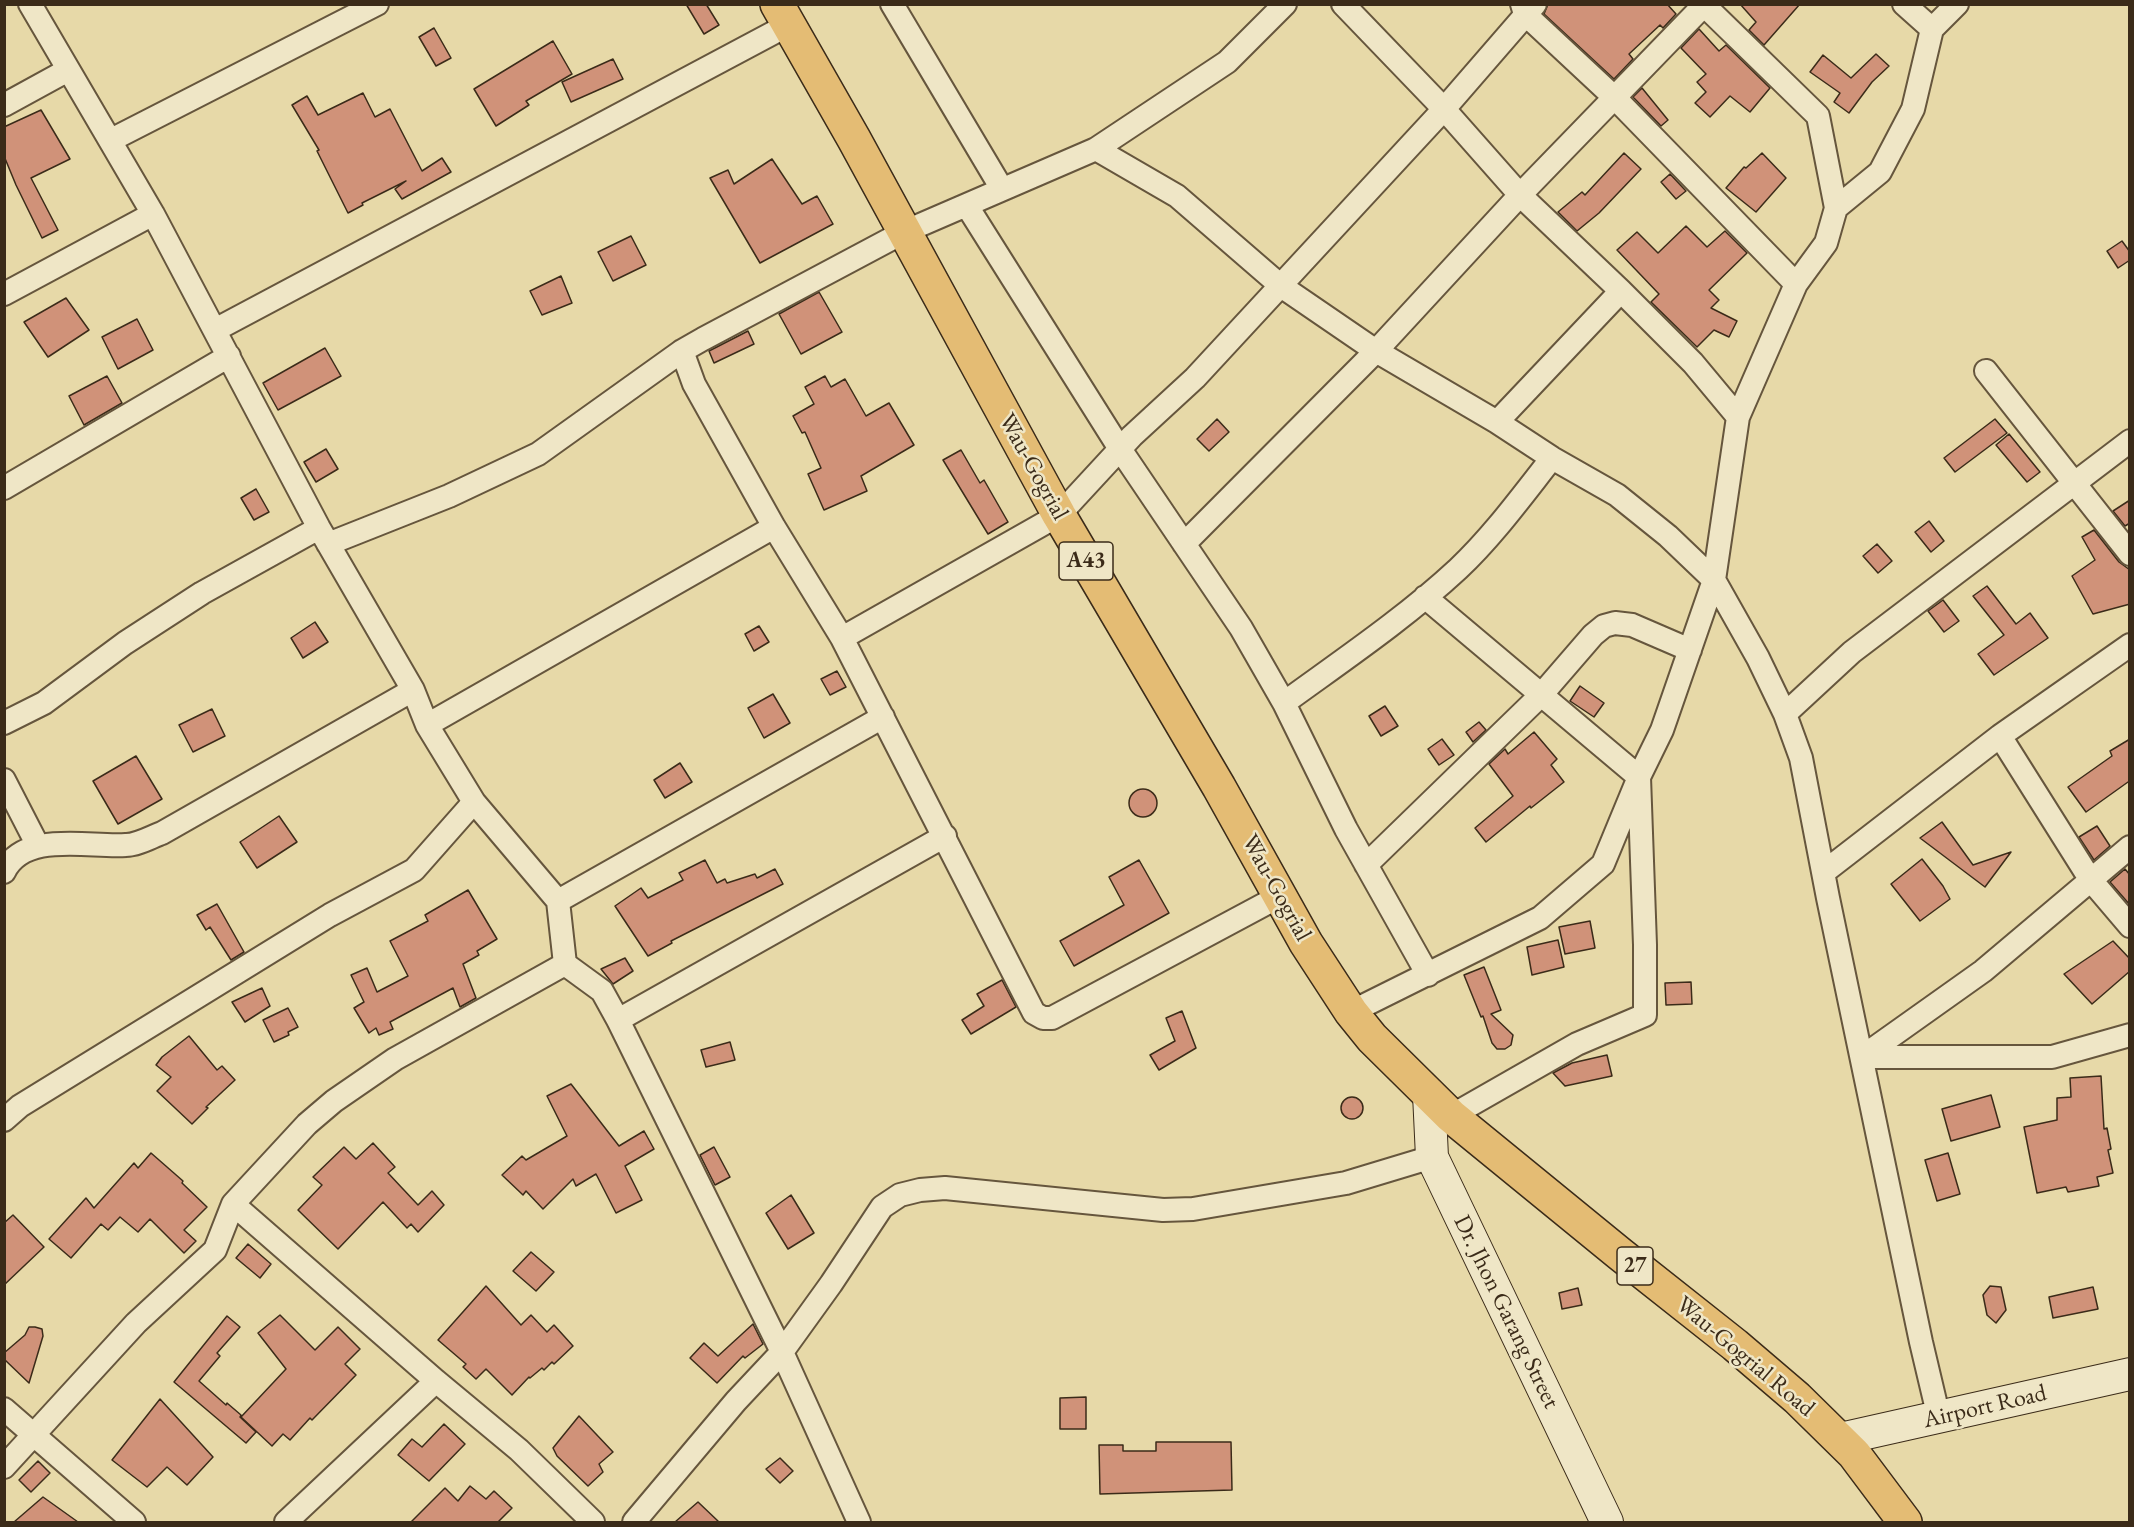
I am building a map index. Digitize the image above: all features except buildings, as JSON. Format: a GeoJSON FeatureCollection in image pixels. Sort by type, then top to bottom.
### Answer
{"type":"FeatureCollection","features":[{"type":"Feature","properties":{"kind":"main road","name":"Wau-Gogrial"},"geometry":{"type":"LineString","coordinates":[[782,15],[1059,515],[1306,943],[1351,1012],[1372,1038],[1440,1105]]}},
{"type":"Feature","properties":{"kind":"main road","name":"Wau-Gogrial Road"},"geometry":{"type":"LineString","coordinates":[[1440,1105],[1797,1398],[1854,1454],[1905,1522]]}},
{"type":"Feature","properties":{"kind":"street"},"geometry":{"type":"LineString","coordinates":[[30,4],[153,214],[323,536],[413,690],[427,725],[474,802],[558,901],[565,964],[602,991],[618,1020],[782,1352],[859,1522]]}},
{"type":"Feature","properties":{"kind":"street"},"geometry":{"type":"LineString","coordinates":[[111,140],[377,4]]}},
{"type":"Feature","properties":{"kind":"street"},"geometry":{"type":"LineString","coordinates":[[892,4],[1002,189]]}},
{"type":"Feature","properties":{"kind":"street"},"geometry":{"type":"LineString","coordinates":[[4,723],[44,703],[125,643],[202,593],[323,536],[449,496],[538,454],[682,351],[904,232],[1095,149],[1227,62],[1285,4]]}},
{"type":"Feature","properties":{"kind":"street"},"geometry":{"type":"LineString","coordinates":[[1344,4],[1444,109],[1520,195],[1693,363],[1738,417]]}},
{"type":"Feature","properties":{"kind":"street"},"geometry":{"type":"LineString","coordinates":[[1904,4],[1932,29]]}},
{"type":"Feature","properties":{"kind":"street"},"geometry":{"type":"LineString","coordinates":[[1836,208],[1880,172],[1913,109],[1932,29],[1957,4]]}},
{"type":"Feature","properties":{"kind":"street"},"geometry":{"type":"LineString","coordinates":[[1184,544],[1376,351],[1520,195],[1704,5],[1818,116],[1836,208],[1826,243],[1796,284],[1738,417],[1714,580],[1662,729],[1639,777],[1603,864],[1540,918],[1351,1012]]}},
{"type":"Feature","properties":{"kind":"street"},"geometry":{"type":"LineString","coordinates":[[842,638],[1059,515],[1132,436],[1195,378],[1281,286],[1444,109],[1527,8],[1796,284]]}},
{"type":"Feature","properties":{"kind":"street"},"geometry":{"type":"LineString","coordinates":[[215,330],[782,15]]}},
{"type":"Feature","properties":{"kind":"street"},"geometry":{"type":"LineString","coordinates":[[4,105],[68,70]]}},
{"type":"Feature","properties":{"kind":"street"},"geometry":{"type":"LineString","coordinates":[[1095,149],[1177,196],[1281,286],[1376,351],[1617,495],[1668,536],[1714,580],[1758,658],[1785,714],[1801,758],[1921,1342],[1939,1418]]}},
{"type":"Feature","properties":{"kind":"street"},"geometry":{"type":"LineString","coordinates":[[967,206],[1120,449],[1241,628],[1284,703],[1346,829],[1428,975]]}},
{"type":"Feature","properties":{"kind":"street"},"geometry":{"type":"LineString","coordinates":[[4,294],[153,214]]}},
{"type":"Feature","properties":{"kind":"street"},"geometry":{"type":"LineString","coordinates":[[1497,422],[1621,291]]}},
{"type":"Feature","properties":{"kind":"street"},"geometry":{"type":"LineString","coordinates":[[682,351],[694,384],[774,527],[842,638],[1034,1013],[1043,1018],[1052,1018],[1280,896]]}},
{"type":"Feature","properties":{"kind":"street"},"geometry":{"type":"LineString","coordinates":[[4,488],[230,356]]}},
{"type":"Feature","properties":{"kind":"street"},"geometry":{"type":"LineString","coordinates":[[1986,371],[2130,554]]}},
{"type":"Feature","properties":{"kind":"street"},"geometry":{"type":"LineString","coordinates":[[1785,714],[1852,652],[2074,481],[2130,441]]}},
{"type":"Feature","properties":{"kind":"street"},"geometry":{"type":"LineString","coordinates":[[1284,703],[1352,654],[1458,568],[1504,518],[1552,458]]}},
{"type":"Feature","properties":{"kind":"street"},"geometry":{"type":"LineString","coordinates":[[427,725],[774,527]]}},
{"type":"Feature","properties":{"kind":"street"},"geometry":{"type":"LineString","coordinates":[[1425,597],[1639,777],[1645,945],[1645,1015],[1440,1105]]}},
{"type":"Feature","properties":{"kind":"street"},"geometry":{"type":"LineString","coordinates":[[1366,865],[1542,694],[1593,635],[1604,626],[1615,623],[1632,625],[1690,650]]}},
{"type":"Feature","properties":{"kind":"street"},"geometry":{"type":"LineString","coordinates":[[1824,872],[2000,736],[2130,645]]}},
{"type":"Feature","properties":{"kind":"street"},"geometry":{"type":"LineString","coordinates":[[4,872],[9,863],[20,854],[38,846],[56,844],[129,846],[162,833],[413,690]]}},
{"type":"Feature","properties":{"kind":"street"},"geometry":{"type":"LineString","coordinates":[[558,901],[884,717]]}},
{"type":"Feature","properties":{"kind":"street"},"geometry":{"type":"LineString","coordinates":[[2000,736],[2090,879],[2130,926]]}},
{"type":"Feature","properties":{"kind":"street"},"geometry":{"type":"LineString","coordinates":[[4,780],[38,846]]}},
{"type":"Feature","properties":{"kind":"street"},"geometry":{"type":"LineString","coordinates":[[4,1120],[20,1106],[330,915],[414,870],[474,802]]}},
{"type":"Feature","properties":{"kind":"street"},"geometry":{"type":"LineString","coordinates":[[618,1020],[945,836]]}},
{"type":"Feature","properties":{"kind":"street"},"geometry":{"type":"LineString","coordinates":[[1862,1057],[1983,971],[2130,847]]}},
{"type":"Feature","properties":{"kind":"street"},"geometry":{"type":"LineString","coordinates":[[4,1467],[136,1323],[215,1250],[233,1203],[307,1124],[334,1101],[395,1059],[565,964]]}},
{"type":"Feature","properties":{"kind":"street"},"geometry":{"type":"LineString","coordinates":[[1862,1057],[2052,1057],[2130,1035]]}},
{"type":"Feature","properties":{"kind":"street","name":"Dr. Jhon Garang Street"},"geometry":{"type":"LineString","coordinates":[[1440,1105],[1432,1157],[1607,1522]]}},
{"type":"Feature","properties":{"kind":"street"},"geometry":{"type":"LineString","coordinates":[[634,1522],[735,1401],[782,1352],[882,1207],[900,1195],[920,1190],[945,1188],[1163,1210],[1193,1209],[1346,1183],[1432,1157]]}},
{"type":"Feature","properties":{"kind":"street"},"geometry":{"type":"LineString","coordinates":[[233,1203],[436,1381],[519,1450],[593,1522]]}},
{"type":"Feature","properties":{"kind":"street","name":"Airport Road"},"geometry":{"type":"LineString","coordinates":[[1840,1439],[2130,1374]]}},
{"type":"Feature","properties":{"kind":"street"},"geometry":{"type":"LineString","coordinates":[[286,1522],[436,1381]]}},
{"type":"Feature","properties":{"kind":"street"},"geometry":{"type":"LineString","coordinates":[[4,1409],[134,1522]]}}]}
